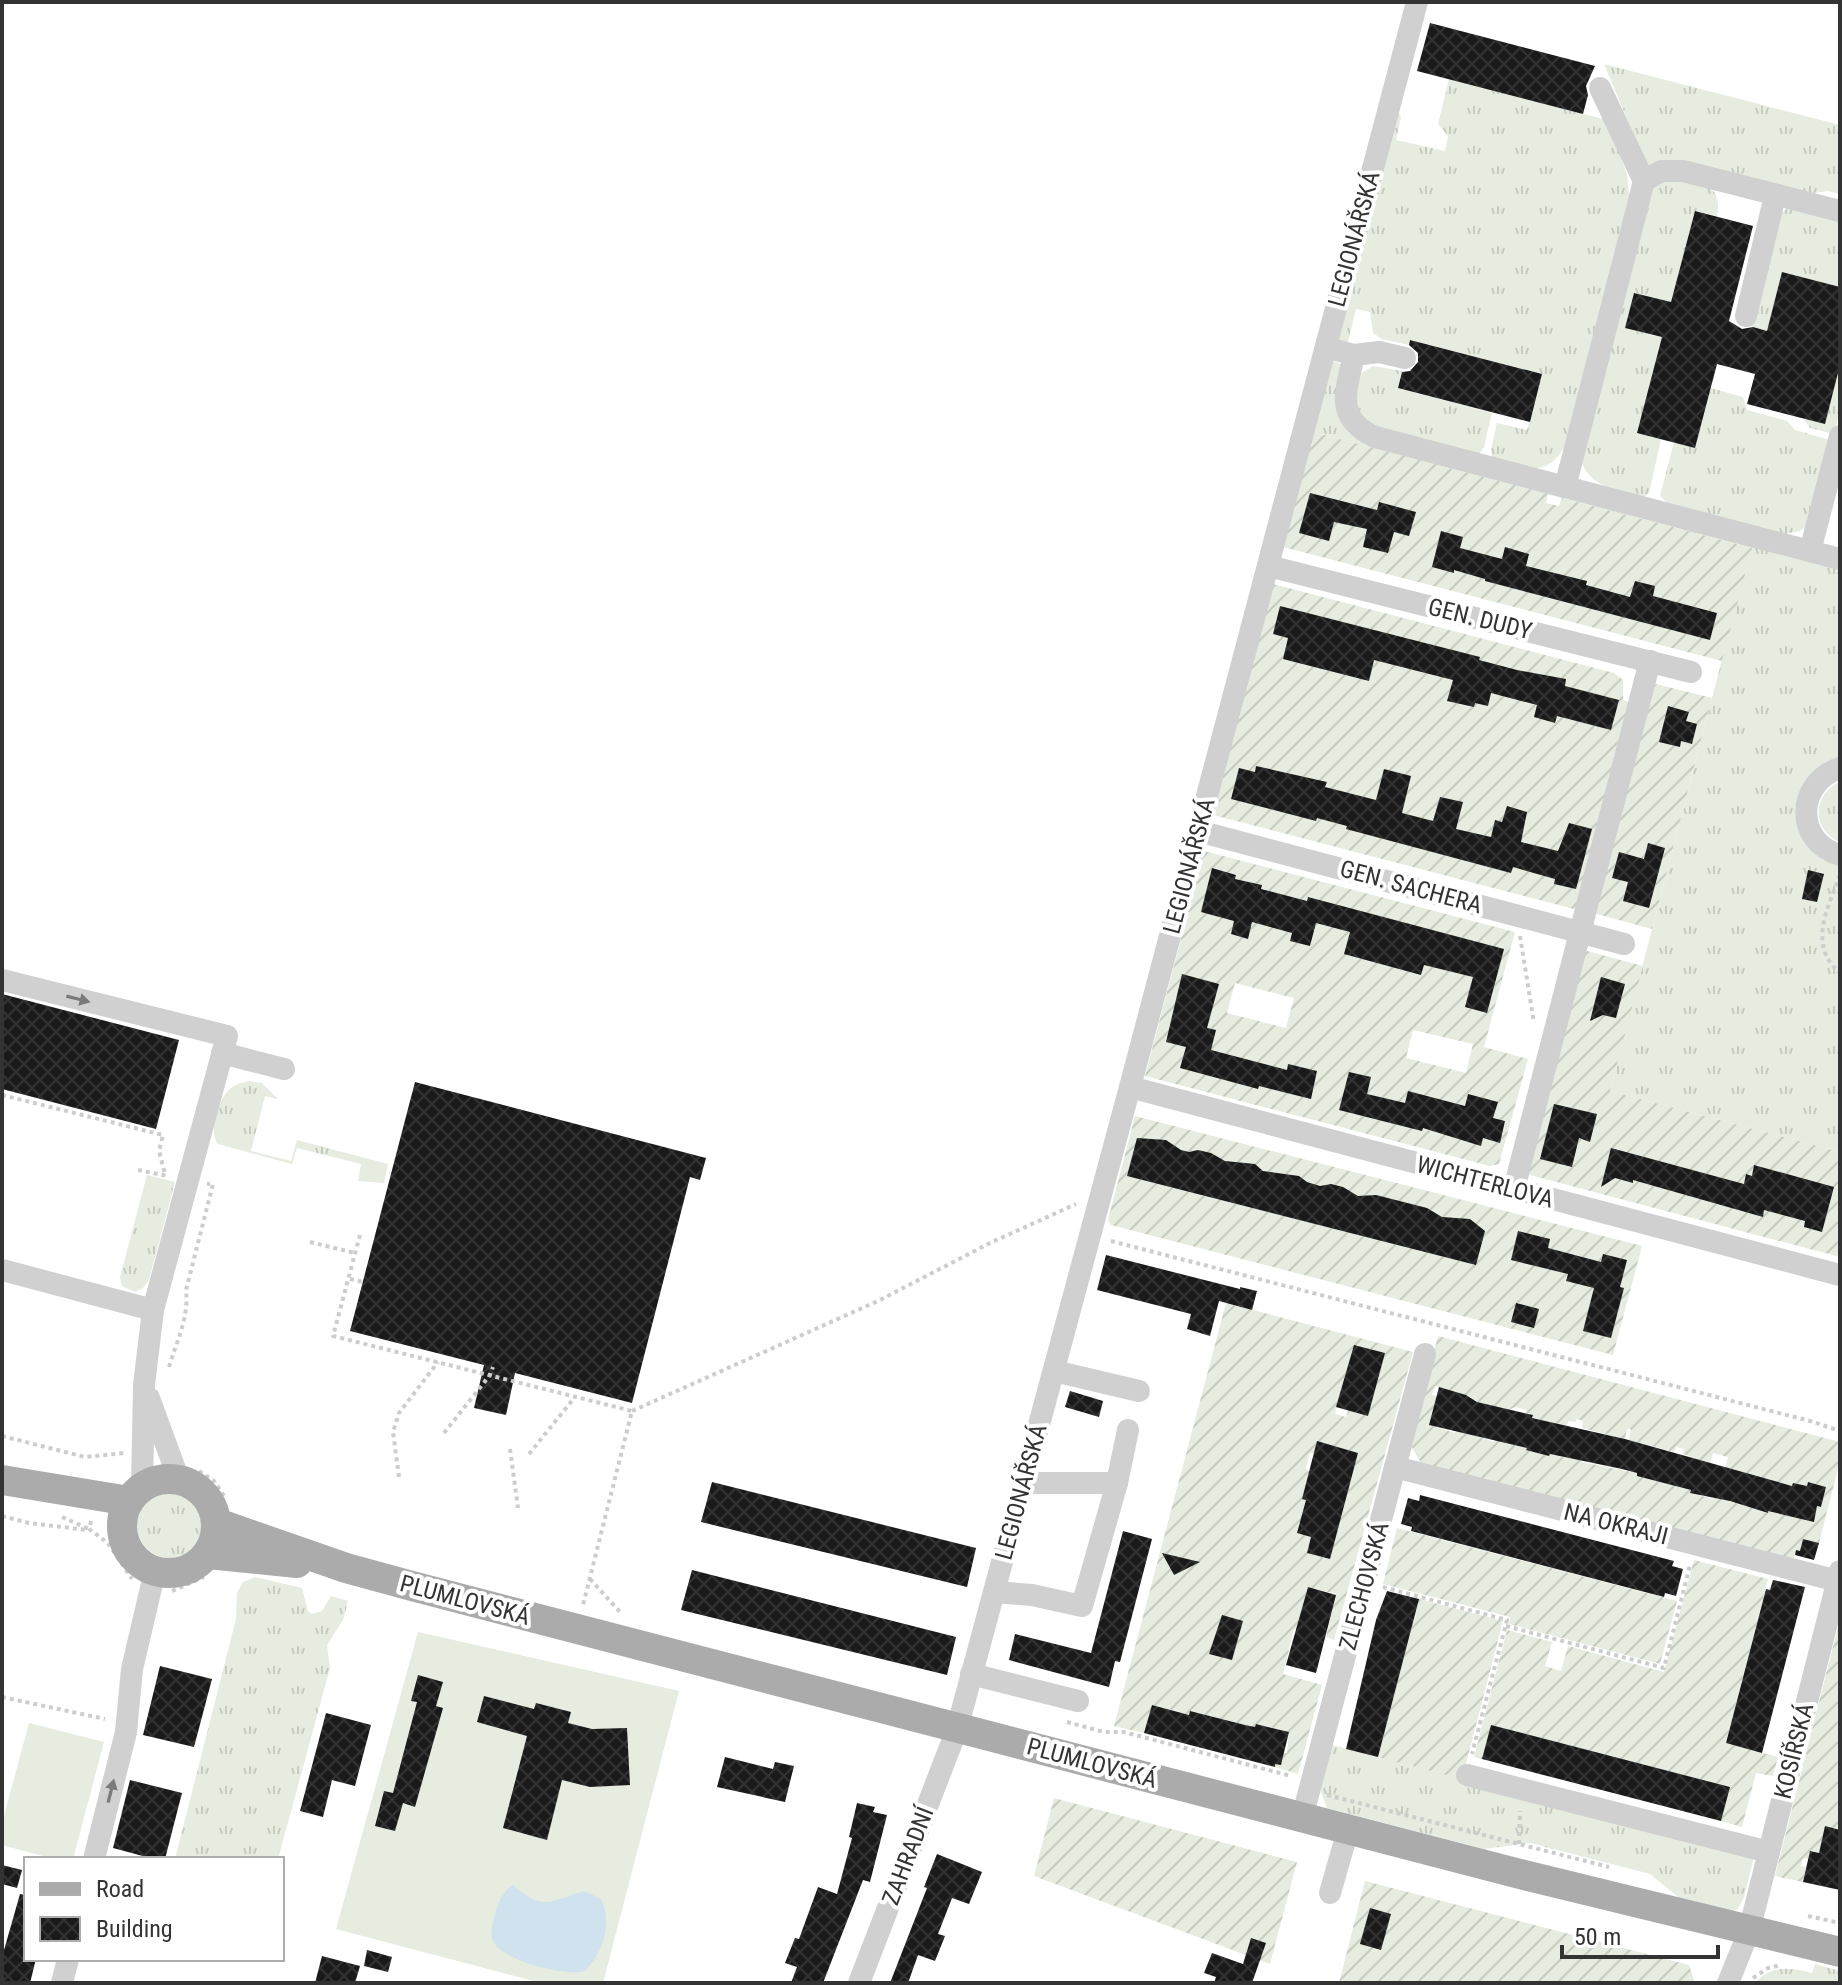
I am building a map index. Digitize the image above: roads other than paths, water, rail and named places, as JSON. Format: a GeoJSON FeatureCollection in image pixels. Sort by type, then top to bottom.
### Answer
{"type":"FeatureCollection","features":[{"type":"Feature","properties":{"kind":"main road"},"geometry":{"type":"LineString","coordinates":[[2,1482],[91,1523],[131,1505],[166,1479],[179,1480],[193,1485],[205,1495],[213,1508],[217,1523],[208,1554],[184,1571],[170,1573],[152,1583],[124,1541],[131,1505]]}},
{"type":"Feature","properties":{"kind":"main road"},"geometry":{"type":"LineString","coordinates":[[2,1482],[131,1505]]}},
{"type":"Feature","properties":{"kind":"main road","name":"PLUMLOVSKÁ"},"geometry":{"type":"LineString","coordinates":[[217,1523],[242,1545]]}},
{"type":"Feature","properties":{"kind":"main road","name":"PLUMLOVSKÁ"},"geometry":{"type":"LineString","coordinates":[[208,1554],[242,1545],[346,1568],[1348,1830],[1840,1952]]}},
{"type":"Feature","properties":{"kind":"street","name":"LEGIONÁŘSKÁ"},"geometry":{"type":"LineString","coordinates":[[957,1729],[1326,347],[1397,103],[1417,2]]}},
{"type":"Feature","properties":{"kind":"street"},"geometry":{"type":"LineString","coordinates":[[1565,487],[1644,181],[1600,88]]}},
{"type":"Feature","properties":{"kind":"street"},"geometry":{"type":"LineString","coordinates":[[1644,181],[1661,171],[1683,171],[1840,211]]}},
{"type":"Feature","properties":{"kind":"street"},"geometry":{"type":"LineString","coordinates":[[1746,316],[1775,196]]}},
{"type":"Feature","properties":{"kind":"street"},"geometry":{"type":"LineString","coordinates":[[1326,347],[1354,355],[1379,352],[1405,358]]}},
{"type":"Feature","properties":{"kind":"street"},"geometry":{"type":"LineString","coordinates":[[1354,355],[1345,395],[1346,408],[1352,422],[1375,437],[1840,559]]}},
{"type":"Feature","properties":{"kind":"street"},"geometry":{"type":"LineString","coordinates":[[1810,551],[1840,436]]}},
{"type":"Feature","properties":{"kind":"street","name":"GEN. DUDY"},"geometry":{"type":"LineString","coordinates":[[1268,566],[1691,672]]}},
{"type":"Feature","properties":{"kind":"street"},"geometry":{"type":"LineString","coordinates":[[1514,1189],[1650,661]]}},
{"type":"Feature","properties":{"kind":"street"},"geometry":{"type":"LineString","coordinates":[[1840,768],[1824,775],[1814,785],[1807,798],[1805,812],[1815,839],[1826,849],[1840,855]]}},
{"type":"Feature","properties":{"kind":"street","name":"GEN. SACHERA"},"geometry":{"type":"LineString","coordinates":[[1198,831],[1624,944]]}},
{"type":"Feature","properties":{"kind":"street"},"geometry":{"type":"LineString","coordinates":[[2,980],[225,1045],[284,1069]]}},
{"type":"Feature","properties":{"kind":"street"},"geometry":{"type":"LineString","coordinates":[[131,1505],[153,1310],[225,1045]]}},
{"type":"Feature","properties":{"kind":"street","name":"WICHTERLOVA"},"geometry":{"type":"LineString","coordinates":[[1130,1087],[1840,1275]]}},
{"type":"Feature","properties":{"kind":"street"},"geometry":{"type":"LineString","coordinates":[[2,1270],[153,1310]]}},
{"type":"Feature","properties":{"kind":"street","name":"ZLECHOVSKÁ"},"geometry":{"type":"LineString","coordinates":[[1302,1818],[1425,1354]]}},
{"type":"Feature","properties":{"kind":"street"},"geometry":{"type":"LineString","coordinates":[[1054,1371],[1139,1391]]}},
{"type":"Feature","properties":{"kind":"street"},"geometry":{"type":"LineString","coordinates":[[144,1385],[179,1480]]}},
{"type":"Feature","properties":{"kind":"street"},"geometry":{"type":"LineString","coordinates":[[994,1592],[1032,1595],[1082,1606],[1117,1483],[1128,1430]]}},
{"type":"Feature","properties":{"kind":"street","name":"NA OKRAJI"},"geometry":{"type":"LineString","coordinates":[[1395,1467],[1695,1544],[1839,1576]]}},
{"type":"Feature","properties":{"kind":"street"},"geometry":{"type":"LineString","coordinates":[[1023,1483],[1117,1483]]}},
{"type":"Feature","properties":{"kind":"street","name":"KOSÍŘSKÁ"},"geometry":{"type":"LineString","coordinates":[[1728,1983],[1749,1931],[1839,1576]]}},
{"type":"Feature","properties":{"kind":"street"},"geometry":{"type":"LineString","coordinates":[[94,1857],[127,1723],[132,1669],[152,1583]]}},
{"type":"Feature","properties":{"kind":"street"},"geometry":{"type":"LineString","coordinates":[[971,1674],[1078,1701]]}},
{"type":"Feature","properties":{"kind":"street","name":"ZAHRADNÍ"},"geometry":{"type":"LineString","coordinates":[[859,1983],[957,1729]]}},
{"type":"Feature","properties":{"kind":"street"},"geometry":{"type":"LineString","coordinates":[[1467,1775],[1769,1852]]}},
{"type":"Feature","properties":{"kind":"street"},"geometry":{"type":"LineString","coordinates":[[1330,1893],[1348,1830]]}},
{"type":"Feature","properties":{"kind":"street"},"geometry":{"type":"LineString","coordinates":[[62,1983],[68,1961]]}},
{"type":"Feature","properties":{"kind":"water"},"geometry":{"type":"Polygon","coordinates":[[[513,1885],[541,1902],[584,1891],[601,1899],[606,1918],[604,1937],[597,1956],[585,1971],[550,1969],[508,1955],[498,1948],[492,1937],[493,1922],[502,1896],[513,1885]]]}}]}
